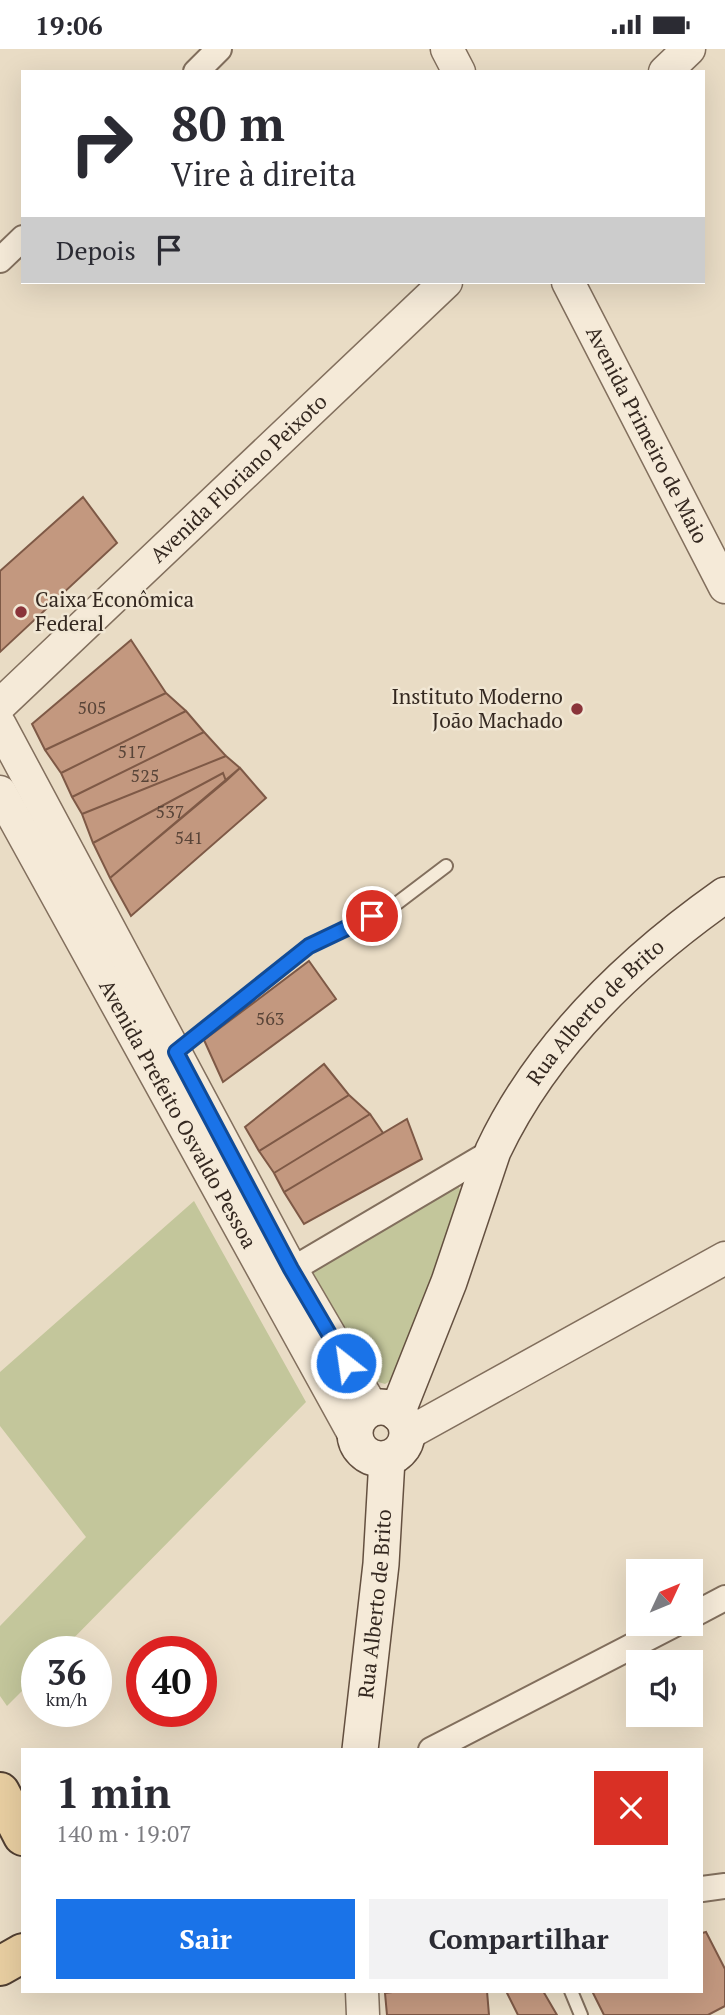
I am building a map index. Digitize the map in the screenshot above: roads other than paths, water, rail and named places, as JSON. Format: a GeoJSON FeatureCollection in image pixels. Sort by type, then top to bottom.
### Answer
{"type":"FeatureCollection","features":[{"type":"Feature","properties":{"kind":"main road","name":"Rua Alberto de Brito"},"geometry":{"type":"LineString","coordinates":[[360,1748],[381,1564],[384,1430],[449,1282],[493,1151],[509,1118],[555,1049],[656,947],[725,895]]}},
{"type":"Feature","properties":{"kind":"main road"},"geometry":{"type":"LineString","coordinates":[[0,1792],[21,1832]]}},
{"type":"Feature","properties":{"kind":"main road"},"geometry":{"type":"LineString","coordinates":[[0,1966],[21,1954]]}},
{"type":"Feature","properties":{"kind":"street"},"geometry":{"type":"LineString","coordinates":[[197,70],[219,49]]}},
{"type":"Feature","properties":{"kind":"street"},"geometry":{"type":"LineString","coordinates":[[447,49],[458,70]]}},
{"type":"Feature","properties":{"kind":"street"},"geometry":{"type":"LineString","coordinates":[[667,70],[689,49]]}},
{"type":"Feature","properties":{"kind":"street"},"geometry":{"type":"LineString","coordinates":[[0,260],[21,240]]}},
{"type":"Feature","properties":{"kind":"street","name":"Avenida Floriano Peixoto"},"geometry":{"type":"LineString","coordinates":[[0,705],[444,284]]}},
{"type":"Feature","properties":{"kind":"street","name":"Avenida Primeiro de Maio"},"geometry":{"type":"LineString","coordinates":[[569,284],[725,587]]}},
{"type":"Feature","properties":{"kind":"street","name":"Avenida Prefeito Osvaldo Pessoa"},"geometry":{"type":"LineString","coordinates":[[0,725],[176,1052],[281,1276]]}},
{"type":"Feature","properties":{"kind":"street","name":"Avenida Prefeito Osvaldo Pessoa"},"geometry":{"type":"LineString","coordinates":[[0,792],[281,1276],[384,1430]]}},
{"type":"Feature","properties":{"kind":"street"},"geometry":{"type":"LineString","coordinates":[[19,827],[47,810]]}},
{"type":"Feature","properties":{"kind":"street"},"geometry":{"type":"LineString","coordinates":[[281,1276],[493,1151]]}},
{"type":"Feature","properties":{"kind":"street"},"geometry":{"type":"LineString","coordinates":[[384,1430],[725,1258]]}},
{"type":"Feature","properties":{"kind":"street"},"geometry":{"type":"LineString","coordinates":[[704,1609],[725,1598]]}},
{"type":"Feature","properties":{"kind":"street"},"geometry":{"type":"LineString","coordinates":[[435,1748],[652,1636]]}},
{"type":"Feature","properties":{"kind":"street"},"geometry":{"type":"LineString","coordinates":[[703,1889],[725,1886]]}},
{"type":"Feature","properties":{"kind":"street"},"geometry":{"type":"LineString","coordinates":[[362,1993],[363,2015]]}},
{"type":"Feature","properties":{"kind":"lane"},"geometry":{"type":"LineString","coordinates":[[176,1052],[309,946],[392,907],[446,866]]}},
{"type":"Feature","properties":{"kind":"lane"},"geometry":{"type":"LineString","coordinates":[[572,1993],[582,2015]]}},
{"type":"Feature","properties":{"kind":"place","name":"Caixa Econômica Federal"},"geometry":{"type":"Point","coordinates":[21,612]}},
{"type":"Feature","properties":{"kind":"place","name":"Instituto Moderno João Machado"},"geometry":{"type":"Point","coordinates":[577,709]}}]}
